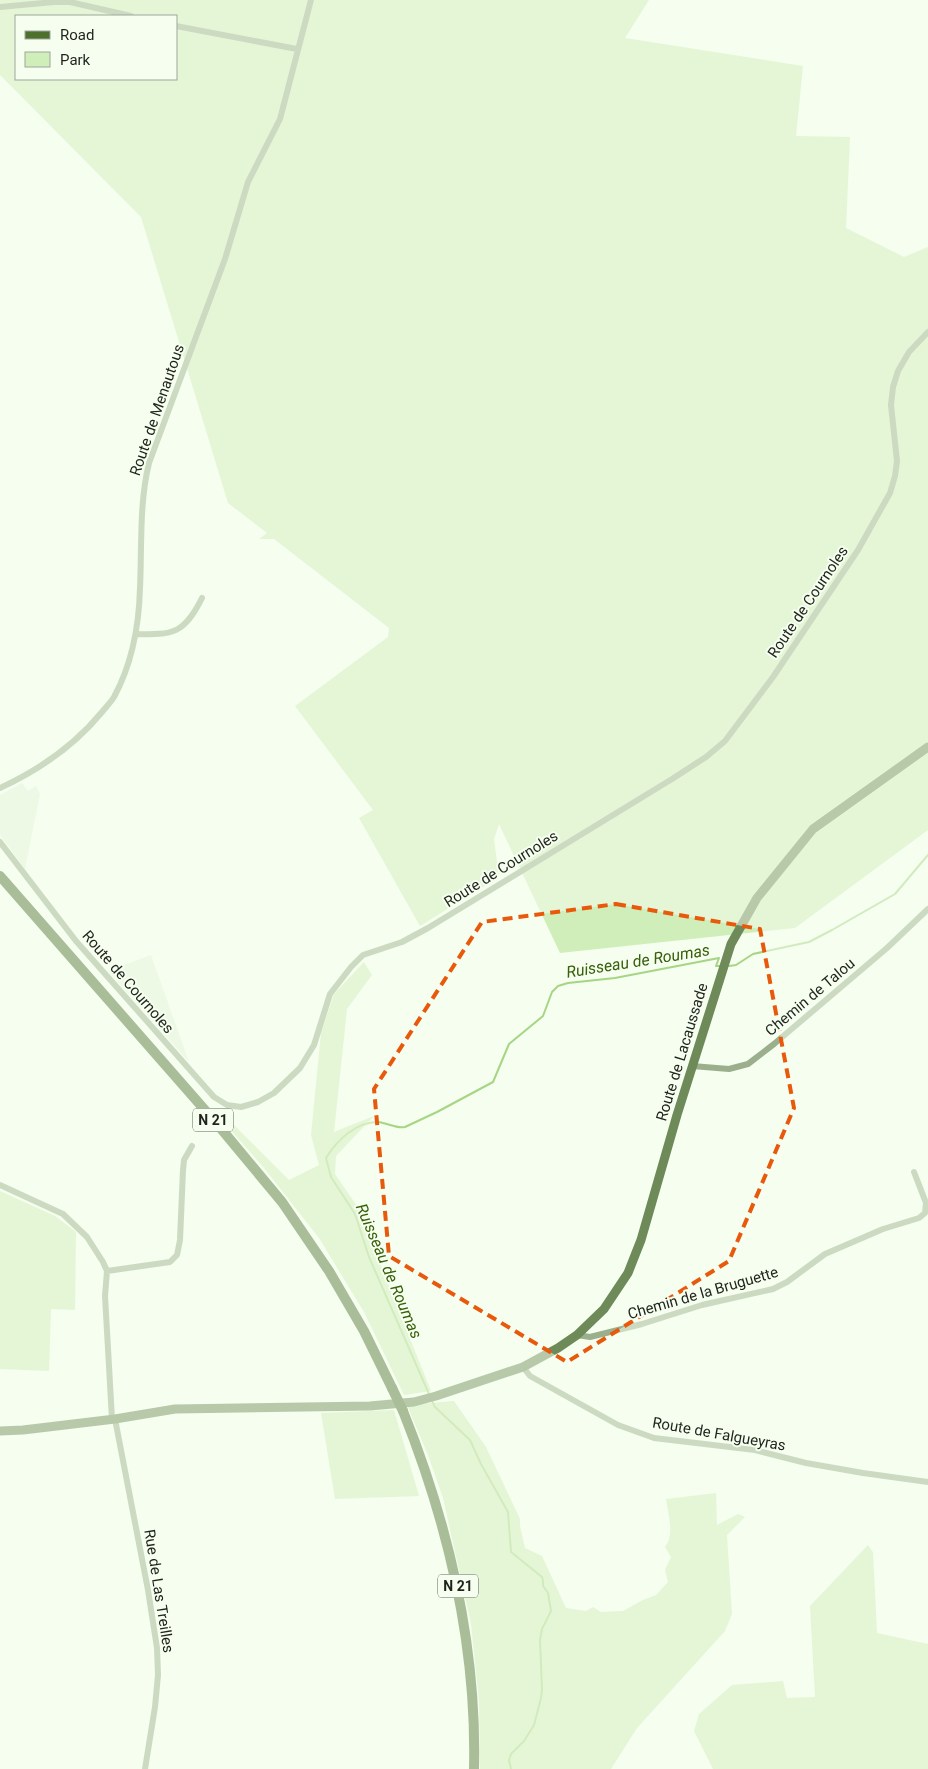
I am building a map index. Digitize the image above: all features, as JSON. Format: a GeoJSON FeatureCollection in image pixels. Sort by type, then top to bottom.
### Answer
{"type":"FeatureCollection","features":[{"type":"Feature","properties":{"kind":"main road","name":"N 21"},"geometry":{"type":"LineString","coordinates":[[0,876],[218,1125],[282,1202],[329,1271],[364,1331],[403,1411],[422,1460],[437,1505],[459,1590],[469,1654],[475,1737],[474,1769]]}},
{"type":"Feature","properties":{"kind":"street","name":"Route de Menautous"},"geometry":{"type":"LineString","coordinates":[[0,788],[19,779],[61,753],[90,727],[113,698],[129,662],[136,634],[140,590],[143,487],[149,463],[225,259],[248,182],[280,119],[311,0]]}},
{"type":"Feature","properties":{"kind":"street"},"geometry":{"type":"LineString","coordinates":[[0,7],[70,2],[127,15]]}},
{"type":"Feature","properties":{"kind":"street"},"geometry":{"type":"LineString","coordinates":[[178,26],[297,49]]}},
{"type":"Feature","properties":{"kind":"street","name":"Route de Cournoles"},"geometry":{"type":"LineString","coordinates":[[0,842],[76,941],[214,1097],[227,1105],[241,1107],[258,1102],[274,1093],[300,1068],[314,1045],[330,994],[363,955],[402,942],[428,928],[706,758],[724,741],[773,677],[858,550],[890,493],[897,461],[891,405],[893,387],[898,370],[909,352],[928,332]]}},
{"type":"Feature","properties":{"kind":"street"},"geometry":{"type":"LineString","coordinates":[[136,634],[162,635],[179,629],[196,610],[202,598]]}},
{"type":"Feature","properties":{"kind":"street","name":"Route de Lacaussade"},"geometry":{"type":"LineString","coordinates":[[0,1430],[23,1430],[175,1409],[370,1406],[414,1402],[523,1367],[577,1336],[604,1309],[628,1273],[642,1240],[692,1066],[731,944],[757,898],[813,829],[928,747]]}},
{"type":"Feature","properties":{"kind":"street","name":"Chemin de Talou"},"geometry":{"type":"LineString","coordinates":[[692,1066],[730,1068],[748,1064],[887,948],[928,909]]}},
{"type":"Feature","properties":{"kind":"street"},"geometry":{"type":"LineString","coordinates":[[0,1185],[63,1214],[88,1237],[107,1271],[170,1262],[177,1255],[180,1240],[184,1160],[192,1146]]}},
{"type":"Feature","properties":{"kind":"street","name":"Chemin de la Bruguette"},"geometry":{"type":"LineString","coordinates":[[577,1336],[590,1338],[642,1324],[683,1310],[773,1289],[787,1282],[825,1254],[883,1229],[919,1218],[925,1213],[926,1203],[914,1172]]}},
{"type":"Feature","properties":{"kind":"street","name":"Rue de Las Treilles"},"geometry":{"type":"LineString","coordinates":[[107,1271],[105,1296],[113,1419],[150,1599],[157,1648],[158,1675],[155,1707],[145,1769]]}},
{"type":"Feature","properties":{"kind":"street","name":"Route de Falgueyras"},"geometry":{"type":"LineString","coordinates":[[523,1367],[530,1376],[618,1425],[654,1438],[755,1450],[806,1463],[863,1474],[928,1482]]}},
{"type":"Feature","properties":{"kind":"highlighted area"},"geometry":{"type":"Polygon","coordinates":[[[616,904],[760,929],[794,1108],[729,1261],[567,1362],[389,1256],[374,1089],[482,922],[616,904]]]}},
{"type":"Feature","properties":{"kind":"shaded area"},"geometry":{"type":"Polygon","coordinates":[[[22,783],[28,791],[36,786],[40,794],[25,869],[0,835],[0,795],[22,783]]]}},
{"type":"Feature","properties":{"kind":"shaded area"},"geometry":{"type":"Polygon","coordinates":[[[151,955],[189,1062],[108,971],[151,955]]]}},
{"type":"Feature","properties":{"kind":"green space"},"geometry":{"type":"Polygon","coordinates":[[[0,0],[649,0],[625,38],[803,66],[796,136],[850,137],[846,228],[904,257],[928,247],[928,830],[795,928],[560,953],[499,824],[494,839],[499,877],[420,926],[359,818],[373,810],[295,706],[388,637],[389,628],[274,539],[259,539],[267,533],[228,503],[141,217],[0,75],[0,0]]]}},
{"type":"Feature","properties":{"kind":"green space"},"geometry":{"type":"Polygon","coordinates":[[[364,962],[372,975],[347,1009],[334,1132],[374,1116],[336,1156],[335,1174],[357,1206],[431,1391],[404,1395],[364,1312],[319,1238],[264,1168],[229,1128],[233,1124],[289,1180],[319,1165],[311,1135],[321,1033],[334,994],[364,962]]]}},
{"type":"Feature","properties":{"kind":"green space"},"geometry":{"type":"Polygon","coordinates":[[[0,1191],[55,1216],[76,1232],[75,1310],[51,1309],[49,1371],[0,1369],[0,1191]]]}},
{"type":"Feature","properties":{"kind":"green space"},"geometry":{"type":"Polygon","coordinates":[[[454,1401],[486,1447],[520,1519],[525,1548],[542,1556],[566,1608],[586,1611],[593,1607],[601,1612],[623,1611],[656,1595],[668,1582],[665,1570],[671,1557],[665,1547],[670,1536],[666,1499],[716,1493],[717,1525],[738,1514],[745,1517],[727,1535],[732,1614],[725,1631],[637,1728],[611,1769],[480,1769],[479,1701],[471,1624],[443,1498],[428,1455],[407,1405],[454,1401]]]}},
{"type":"Feature","properties":{"kind":"green space"},"geometry":{"type":"Polygon","coordinates":[[[394,1410],[419,1496],[335,1499],[321,1413],[394,1410]]]}},
{"type":"Feature","properties":{"kind":"green space"},"geometry":{"type":"Polygon","coordinates":[[[868,1545],[873,1552],[877,1633],[928,1644],[928,1769],[713,1769],[694,1731],[699,1714],[732,1685],[783,1681],[787,1698],[815,1697],[810,1606],[868,1545]]]}},
{"type":"Feature","properties":{"kind":"waterway","name":"Ruisseau de Roumas"},"geometry":{"type":"LineString","coordinates":[[729,966],[736,965],[753,954],[809,942],[832,930],[895,894],[928,855]]}},
{"type":"Feature","properties":{"kind":"waterway","name":"Ruisseau de Roumas"},"geometry":{"type":"LineString","coordinates":[[429,1394],[369,1257],[355,1214],[331,1177],[326,1158],[330,1151],[348,1133],[362,1125],[378,1122],[405,1127],[493,1082],[509,1044],[543,1016],[552,992],[558,986],[568,983],[615,978],[719,958],[716,966],[721,966]]}},
{"type":"Feature","properties":{"kind":"waterway","name":"Ruisseau de Roumas"},"geometry":{"type":"LineString","coordinates":[[432,1401],[435,1407],[470,1440],[508,1512],[511,1552],[542,1577],[543,1586],[548,1593],[551,1611],[542,1629],[540,1640],[541,1698],[534,1725],[524,1741],[511,1754],[509,1760],[511,1769]]}}]}
